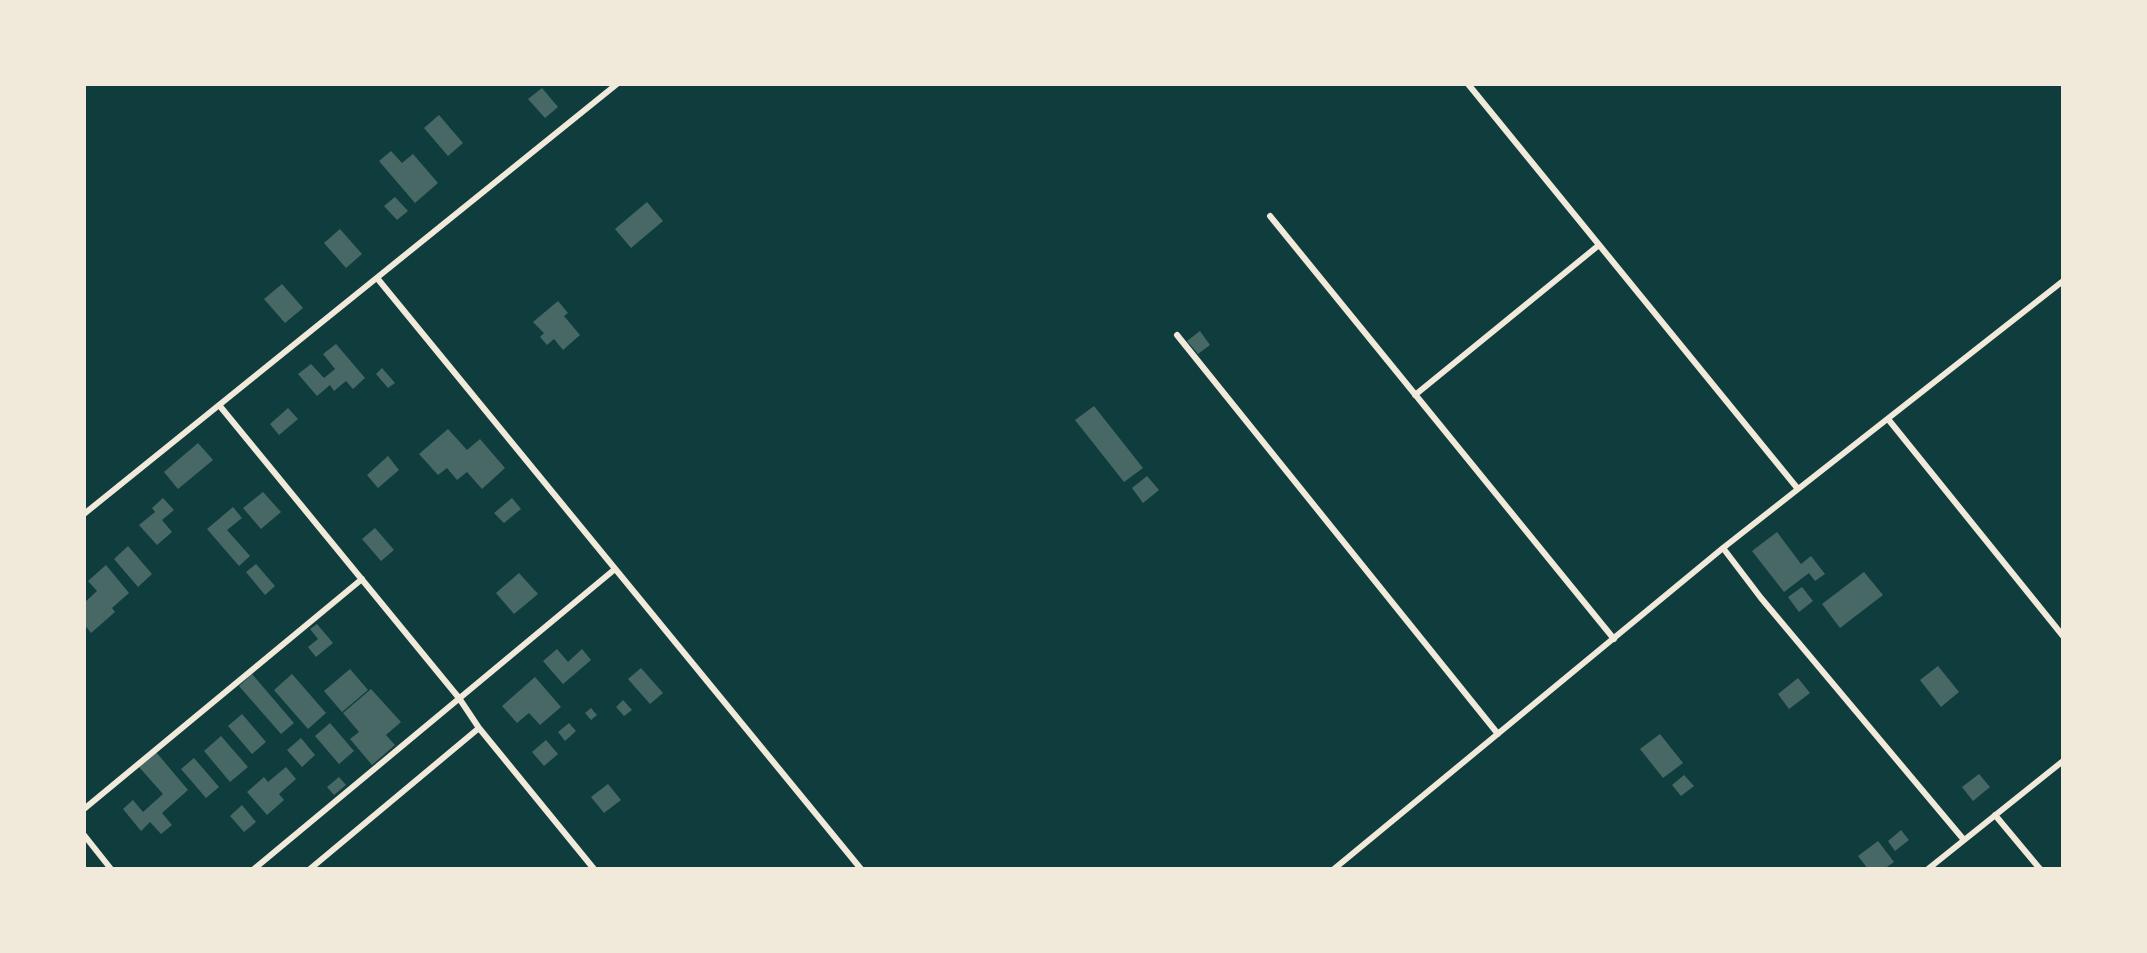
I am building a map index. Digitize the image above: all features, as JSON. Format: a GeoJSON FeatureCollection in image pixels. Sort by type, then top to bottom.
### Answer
{"type":"FeatureCollection","features":[{"type":"Feature","properties":{"kind":"street"},"geometry":{"type":"LineString","coordinates":[[84,514],[617,84]]}},
{"type":"Feature","properties":{"kind":"street"},"geometry":{"type":"LineString","coordinates":[[1468,84],[1798,489]]}},
{"type":"Feature","properties":{"kind":"street"},"geometry":{"type":"LineString","coordinates":[[1270,216],[1614,639]]}},
{"type":"Feature","properties":{"kind":"street"},"geometry":{"type":"LineString","coordinates":[[1415,395],[1599,245]]}},
{"type":"Feature","properties":{"kind":"street"},"geometry":{"type":"LineString","coordinates":[[377,278],[861,869]]}},
{"type":"Feature","properties":{"kind":"street"},"geometry":{"type":"LineString","coordinates":[[1334,869],[1723,548],[2063,281]]}},
{"type":"Feature","properties":{"kind":"street"},"geometry":{"type":"LineString","coordinates":[[1177,335],[1498,734]]}},
{"type":"Feature","properties":{"kind":"street"},"geometry":{"type":"LineString","coordinates":[[219,405],[459,699],[479,728],[594,869]]}},
{"type":"Feature","properties":{"kind":"street"},"geometry":{"type":"LineString","coordinates":[[1888,419],[2063,636]]}},
{"type":"Feature","properties":{"kind":"street"},"geometry":{"type":"LineString","coordinates":[[1723,548],[1761,598],[1964,840]]}},
{"type":"Feature","properties":{"kind":"street"},"geometry":{"type":"LineString","coordinates":[[254,869],[615,569]]}},
{"type":"Feature","properties":{"kind":"street"},"geometry":{"type":"LineString","coordinates":[[84,809],[362,579]]}},
{"type":"Feature","properties":{"kind":"street"},"geometry":{"type":"LineString","coordinates":[[310,869],[479,728]]}},
{"type":"Feature","properties":{"kind":"street"},"geometry":{"type":"LineString","coordinates":[[1928,869],[2063,761]]}},
{"type":"Feature","properties":{"kind":"street"},"geometry":{"type":"LineString","coordinates":[[1995,815],[2040,869]]}},
{"type":"Feature","properties":{"kind":"street"},"geometry":{"type":"LineString","coordinates":[[84,835],[111,869]]}},
{"type":"Feature","properties":{"kind":"building"},"geometry":{"type":"Polygon","coordinates":[[[542,88],[558,107],[545,118],[528,99],[542,88]]]}},
{"type":"Feature","properties":{"kind":"building"},"geometry":{"type":"Polygon","coordinates":[[[439,115],[463,143],[448,156],[424,128],[439,115]]]}},
{"type":"Feature","properties":{"kind":"building"},"geometry":{"type":"Polygon","coordinates":[[[391,151],[402,163],[413,154],[438,183],[415,203],[379,161],[391,151]]]}},
{"type":"Feature","properties":{"kind":"building"},"geometry":{"type":"Polygon","coordinates":[[[395,197],[408,211],[397,220],[384,206],[395,197]]]}},
{"type":"Feature","properties":{"kind":"building"},"geometry":{"type":"Polygon","coordinates":[[[647,202],[663,221],[631,248],[615,229],[647,202]]]}},
{"type":"Feature","properties":{"kind":"building"},"geometry":{"type":"Polygon","coordinates":[[[340,229],[362,254],[346,268],[324,243],[340,229]]]}},
{"type":"Feature","properties":{"kind":"building"},"geometry":{"type":"Polygon","coordinates":[[[282,284],[303,308],[285,323],[264,299],[282,284]]]}},
{"type":"Feature","properties":{"kind":"building"},"geometry":{"type":"Polygon","coordinates":[[[558,301],[568,313],[564,316],[580,335],[563,350],[554,339],[547,345],[540,337],[544,333],[533,322],[558,301]]]}},
{"type":"Feature","properties":{"kind":"building"},"geometry":{"type":"Polygon","coordinates":[[[1200,331],[1210,345],[1198,354],[1187,341],[1200,331]]]}},
{"type":"Feature","properties":{"kind":"building"},"geometry":{"type":"Polygon","coordinates":[[[336,344],[365,378],[353,389],[346,381],[334,391],[330,385],[317,396],[298,374],[311,364],[324,378],[335,369],[323,354],[336,344]]]}},
{"type":"Feature","properties":{"kind":"building"},"geometry":{"type":"Polygon","coordinates":[[[382,368],[395,383],[388,388],[376,374],[382,368]]]}},
{"type":"Feature","properties":{"kind":"building"},"geometry":{"type":"Polygon","coordinates":[[[1094,406],[1143,468],[1124,482],[1075,420],[1094,406]]]}},
{"type":"Feature","properties":{"kind":"building"},"geometry":{"type":"Polygon","coordinates":[[[288,408],[298,419],[279,435],[270,424],[288,408]]]}},
{"type":"Feature","properties":{"kind":"building"},"geometry":{"type":"Polygon","coordinates":[[[448,429],[467,450],[480,439],[505,468],[482,489],[467,472],[457,480],[447,468],[438,475],[419,454],[448,429]]]}},
{"type":"Feature","properties":{"kind":"building"},"geometry":{"type":"Polygon","coordinates":[[[198,443],[213,460],[178,489],[164,472],[198,443]]]}},
{"type":"Feature","properties":{"kind":"building"},"geometry":{"type":"Polygon","coordinates":[[[388,456],[399,470],[378,488],[367,475],[388,456]]]}},
{"type":"Feature","properties":{"kind":"building"},"geometry":{"type":"Polygon","coordinates":[[[1147,476],[1159,490],[1143,503],[1132,488],[1147,476]]]}},
{"type":"Feature","properties":{"kind":"building"},"geometry":{"type":"Polygon","coordinates":[[[263,492],[281,512],[261,529],[243,508],[263,492]]]}},
{"type":"Feature","properties":{"kind":"building"},"geometry":{"type":"Polygon","coordinates":[[[163,498],[174,510],[162,520],[172,532],[157,545],[139,525],[155,512],[152,508],[163,498]]]}},
{"type":"Feature","properties":{"kind":"building"},"geometry":{"type":"Polygon","coordinates":[[[512,498],[521,509],[504,523],[494,513],[512,498]]]}},
{"type":"Feature","properties":{"kind":"building"},"geometry":{"type":"Polygon","coordinates":[[[233,507],[242,518],[227,530],[250,556],[239,566],[207,529],[233,507]]]}},
{"type":"Feature","properties":{"kind":"building"},"geometry":{"type":"Polygon","coordinates":[[[375,528],[394,550],[381,561],[362,539],[375,528]]]}},
{"type":"Feature","properties":{"kind":"building"},"geometry":{"type":"Polygon","coordinates":[[[1777,532],[1801,564],[1811,556],[1825,574],[1815,581],[1809,573],[1784,592],[1752,551],[1777,532]]]}},
{"type":"Feature","properties":{"kind":"building"},"geometry":{"type":"Polygon","coordinates":[[[128,546],[152,574],[138,587],[114,559],[128,546]]]}},
{"type":"Feature","properties":{"kind":"building"},"geometry":{"type":"Polygon","coordinates":[[[256,564],[275,586],[265,595],[246,572],[256,564]]]}},
{"type":"Feature","properties":{"kind":"building"},"geometry":{"type":"Polygon","coordinates":[[[106,565],[129,593],[112,608],[115,612],[91,633],[84,624],[84,603],[97,591],[88,581],[106,565]]]}},
{"type":"Feature","properties":{"kind":"building"},"geometry":{"type":"Polygon","coordinates":[[[1864,572],[1883,595],[1840,628],[1822,604],[1864,572]]]}},
{"type":"Feature","properties":{"kind":"building"},"geometry":{"type":"Polygon","coordinates":[[[519,573],[538,594],[514,614],[496,593],[519,573]]]}},
{"type":"Feature","properties":{"kind":"building"},"geometry":{"type":"Polygon","coordinates":[[[1802,587],[1813,601],[1799,612],[1788,597],[1802,587]]]}},
{"type":"Feature","properties":{"kind":"building"},"geometry":{"type":"Polygon","coordinates":[[[317,624],[333,643],[316,657],[308,647],[318,639],[310,629],[317,624]]]}},
{"type":"Feature","properties":{"kind":"building"},"geometry":{"type":"Polygon","coordinates":[[[557,649],[568,662],[582,649],[591,660],[563,684],[543,661],[557,649]]]}},
{"type":"Feature","properties":{"kind":"building"},"geometry":{"type":"Polygon","coordinates":[[[1938,666],[1959,692],[1941,707],[1920,680],[1938,666]]]}},
{"type":"Feature","properties":{"kind":"building"},"geometry":{"type":"Polygon","coordinates":[[[641,668],[663,693],[650,704],[628,679],[641,668]]]}},
{"type":"Feature","properties":{"kind":"building"},"geometry":{"type":"Polygon","coordinates":[[[350,669],[368,690],[342,712],[324,691],[350,669]]]}},
{"type":"Feature","properties":{"kind":"building"},"geometry":{"type":"Polygon","coordinates":[[[252,674],[294,723],[281,734],[239,686],[252,674]]]}},
{"type":"Feature","properties":{"kind":"building"},"geometry":{"type":"Polygon","coordinates":[[[292,674],[326,713],[308,729],[274,690],[292,674]]]}},
{"type":"Feature","properties":{"kind":"building"},"geometry":{"type":"Polygon","coordinates":[[[535,677],[561,707],[540,725],[529,713],[517,723],[502,706],[535,677]]]}},
{"type":"Feature","properties":{"kind":"building"},"geometry":{"type":"Polygon","coordinates":[[[1798,678],[1810,693],[1789,709],[1778,694],[1798,678]]]}},
{"type":"Feature","properties":{"kind":"building"},"geometry":{"type":"Polygon","coordinates":[[[371,689],[401,722],[386,735],[395,745],[372,765],[350,739],[359,732],[343,713],[371,689]]]}},
{"type":"Feature","properties":{"kind":"building"},"geometry":{"type":"Polygon","coordinates":[[[623,700],[632,710],[624,716],[616,707],[623,700]]]}},
{"type":"Feature","properties":{"kind":"building"},"geometry":{"type":"Polygon","coordinates":[[[591,708],[597,715],[591,720],[585,713],[591,708]]]}},
{"type":"Feature","properties":{"kind":"building"},"geometry":{"type":"Polygon","coordinates":[[[242,714],[266,742],[252,754],[228,726],[242,714]]]}},
{"type":"Feature","properties":{"kind":"building"},"geometry":{"type":"Polygon","coordinates":[[[330,723],[354,751],[339,764],[315,736],[330,723]]]}},
{"type":"Feature","properties":{"kind":"building"},"geometry":{"type":"Polygon","coordinates":[[[569,723],[576,731],[565,741],[558,732],[569,723]]]}},
{"type":"Feature","properties":{"kind":"building"},"geometry":{"type":"Polygon","coordinates":[[[1660,734],[1683,763],[1663,778],[1640,749],[1660,734]]]}},
{"type":"Feature","properties":{"kind":"building"},"geometry":{"type":"Polygon","coordinates":[[[221,736],[248,767],[230,782],[204,751],[221,736]]]}},
{"type":"Feature","properties":{"kind":"building"},"geometry":{"type":"Polygon","coordinates":[[[301,738],[315,755],[302,767],[287,750],[301,738]]]}},
{"type":"Feature","properties":{"kind":"building"},"geometry":{"type":"Polygon","coordinates":[[[546,740],[558,754],[544,766],[532,752],[546,740]]]}},
{"type":"Feature","properties":{"kind":"building"},"geometry":{"type":"Polygon","coordinates":[[[156,752],[188,790],[162,813],[172,825],[161,834],[150,822],[141,831],[123,809],[133,800],[143,812],[163,794],[139,767],[156,752]]]}},
{"type":"Feature","properties":{"kind":"building"},"geometry":{"type":"Polygon","coordinates":[[[194,758],[219,787],[206,798],[181,769],[194,758]]]}},
{"type":"Feature","properties":{"kind":"building"},"geometry":{"type":"Polygon","coordinates":[[[286,767],[296,779],[279,794],[284,800],[267,815],[247,792],[264,777],[268,782],[286,767]]]}},
{"type":"Feature","properties":{"kind":"building"},"geometry":{"type":"Polygon","coordinates":[[[1979,774],[1990,787],[1973,801],[1962,787],[1979,774]]]}},
{"type":"Feature","properties":{"kind":"building"},"geometry":{"type":"Polygon","coordinates":[[[1684,775],[1694,786],[1681,796],[1672,785],[1684,775]]]}},
{"type":"Feature","properties":{"kind":"building"},"geometry":{"type":"Polygon","coordinates":[[[339,777],[346,785],[334,795],[327,787],[339,777]]]}},
{"type":"Feature","properties":{"kind":"building"},"geometry":{"type":"Polygon","coordinates":[[[608,784],[621,800],[604,813],[591,797],[608,784]]]}},
{"type":"Feature","properties":{"kind":"building"},"geometry":{"type":"Polygon","coordinates":[[[242,805],[256,822],[244,832],[230,816],[242,805]]]}},
{"type":"Feature","properties":{"kind":"building"},"geometry":{"type":"Polygon","coordinates":[[[1901,830],[1909,840],[1895,851],[1888,841],[1901,830]]]}},
{"type":"Feature","properties":{"kind":"building"},"geometry":{"type":"Polygon","coordinates":[[[1878,841],[1894,862],[1884,869],[1868,869],[1858,856],[1878,841]]]}}]}
